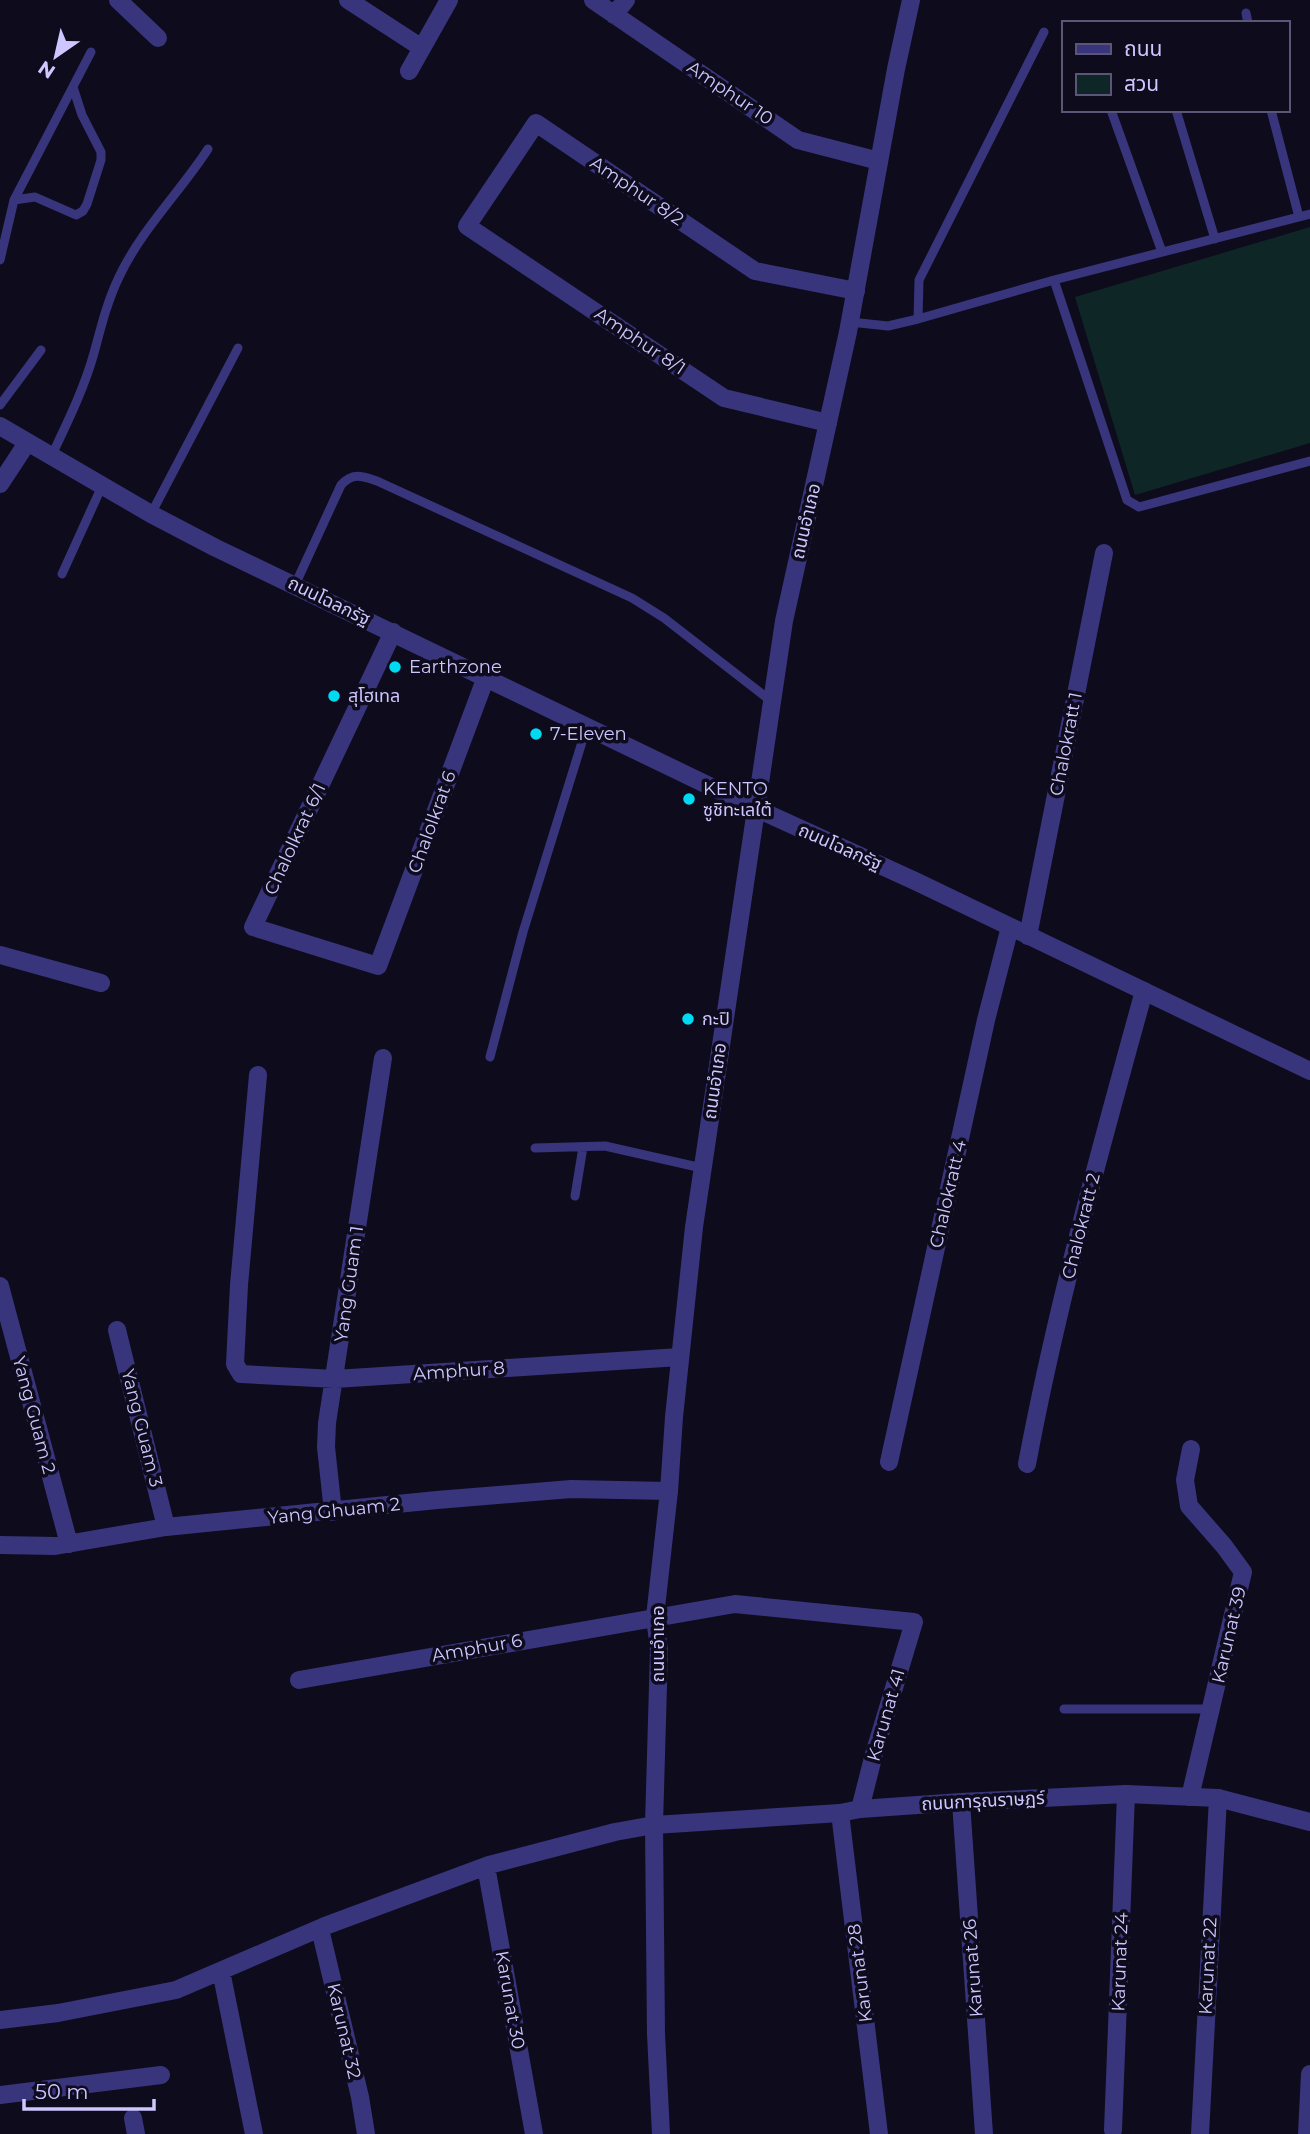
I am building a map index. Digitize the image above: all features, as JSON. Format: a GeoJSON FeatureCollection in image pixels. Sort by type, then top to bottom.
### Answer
{"type":"FeatureCollection","features":[{"type":"Feature","properties":{"kind":"street"},"geometry":{"type":"LineString","coordinates":[[118,0],[158,38]]}},
{"type":"Feature","properties":{"kind":"street"},"geometry":{"type":"LineString","coordinates":[[348,0],[422,48]]}},
{"type":"Feature","properties":{"kind":"street"},"geometry":{"type":"LineString","coordinates":[[409,71],[449,0]]}},
{"type":"Feature","properties":{"kind":"street","name":"Amphur 10"},"geometry":{"type":"LineString","coordinates":[[593,0],[799,139],[879,161]]}},
{"type":"Feature","properties":{"kind":"street"},"geometry":{"type":"LineString","coordinates":[[614,15],[626,0]]}},
{"type":"Feature","properties":{"kind":"street","name":"ถนนอำเภอ"},"geometry":{"type":"LineString","coordinates":[[661,2134],[656,2034],[654,1825],[659,1650],[655,1617],[680,1357],[702,1168],[784,621],[850,322],[911,0]]}},
{"type":"Feature","properties":{"kind":"street","name":"Amphur 8/2"},"geometry":{"type":"LineString","coordinates":[[467,226],[536,123],[755,271],[856,290]]}},
{"type":"Feature","properties":{"kind":"street","name":"Amphur 8/1"},"geometry":{"type":"LineString","coordinates":[[467,226],[724,397],[828,423]]}},
{"type":"Feature","properties":{"kind":"street","name":"ถนนโฉลกรัฐ"},"geometry":{"type":"LineString","coordinates":[[0,426],[151,514],[216,548],[1310,1071]]}},
{"type":"Feature","properties":{"kind":"street"},"geometry":{"type":"LineString","coordinates":[[0,484],[27,443]]}},
{"type":"Feature","properties":{"kind":"street","name":"Chalokratt 1"},"geometry":{"type":"LineString","coordinates":[[1028,936],[1104,553]]}},
{"type":"Feature","properties":{"kind":"street","name":"Chalolkrat 6/1"},"geometry":{"type":"LineString","coordinates":[[378,967],[253,927],[393,632]]}},
{"type":"Feature","properties":{"kind":"street","name":"Chalolkrat 6"},"geometry":{"type":"LineString","coordinates":[[378,967],[486,677]]}},
{"type":"Feature","properties":{"kind":"street","name":"Chalokratt 4"},"geometry":{"type":"LineString","coordinates":[[889,1462],[986,1020],[1010,927]]}},
{"type":"Feature","properties":{"kind":"street"},"geometry":{"type":"LineString","coordinates":[[0,955],[101,983]]}},
{"type":"Feature","properties":{"kind":"street","name":"Chalokratt 2"},"geometry":{"type":"LineString","coordinates":[[1027,1464],[1045,1369],[1105,1130],[1144,991]]}},
{"type":"Feature","properties":{"kind":"street","name":"Yang Guam 1"},"geometry":{"type":"LineString","coordinates":[[333,1511],[326,1440],[383,1058]]}},
{"type":"Feature","properties":{"kind":"street","name":"Amphur 8"},"geometry":{"type":"LineString","coordinates":[[258,1075],[239,1285],[234,1364],[238,1372],[250,1376],[335,1379],[680,1357]]}},
{"type":"Feature","properties":{"kind":"street","name":"Yang Guam 2"},"geometry":{"type":"LineString","coordinates":[[0,1286],[69,1544]]}},
{"type":"Feature","properties":{"kind":"street","name":"Yang Guam 3"},"geometry":{"type":"LineString","coordinates":[[117,1330],[166,1527]]}},
{"type":"Feature","properties":{"kind":"street","name":"Karunat 39"},"geometry":{"type":"LineString","coordinates":[[1190,1797],[1243,1573],[1224,1546],[1189,1506],[1185,1480],[1191,1450]]}},
{"type":"Feature","properties":{"kind":"street","name":"Yang Ghuam 2"},"geometry":{"type":"LineString","coordinates":[[0,1545],[55,1546],[166,1527],[570,1489],[669,1491]]}},
{"type":"Feature","properties":{"kind":"street","name":"Amphur 6"},"geometry":{"type":"LineString","coordinates":[[299,1680],[744,1603],[914,1622]]}},
{"type":"Feature","properties":{"kind":"street","name":"Karunat 41"},"geometry":{"type":"LineString","coordinates":[[860,1809],[914,1622]]}},
{"type":"Feature","properties":{"kind":"street","name":"ถนนการุณราษฏร์"},"geometry":{"type":"LineString","coordinates":[[0,2020],[58,2013],[176,1990],[320,1929],[486,1866],[615,1832],[654,1825],[840,1813],[961,1801],[1126,1794],[1218,1798],[1310,1822]]}},
{"type":"Feature","properties":{"kind":"street","name":"Karunat 24"},"geometry":{"type":"LineString","coordinates":[[1113,2130],[1126,1794]]}},
{"type":"Feature","properties":{"kind":"street","name":"Karunat 22"},"geometry":{"type":"LineString","coordinates":[[1200,2134],[1218,1798]]}},
{"type":"Feature","properties":{"kind":"street","name":"Karunat 26"},"geometry":{"type":"LineString","coordinates":[[961,1801],[984,2134]]}},
{"type":"Feature","properties":{"kind":"street","name":"Karunat 28"},"geometry":{"type":"LineString","coordinates":[[840,1813],[879,2134]]}},
{"type":"Feature","properties":{"kind":"street","name":"Karunat 30"},"geometry":{"type":"LineString","coordinates":[[486,1866],[534,2134]]}},
{"type":"Feature","properties":{"kind":"street","name":"Karunat 32"},"geometry":{"type":"LineString","coordinates":[[320,1929],[360,2097],[366,2134]]}},
{"type":"Feature","properties":{"kind":"street"},"geometry":{"type":"LineString","coordinates":[[221,1971],[254,2134]]}},
{"type":"Feature","properties":{"kind":"street"},"geometry":{"type":"LineString","coordinates":[[1307,2134],[1310,2074]]}},
{"type":"Feature","properties":{"kind":"street"},"geometry":{"type":"LineString","coordinates":[[0,2095],[162,2075]]}},
{"type":"Feature","properties":{"kind":"lane"},"geometry":{"type":"LineString","coordinates":[[918,319],[919,280],[1044,32]]}},
{"type":"Feature","properties":{"kind":"lane"},"geometry":{"type":"LineString","coordinates":[[0,260],[14,200],[91,52]]}},
{"type":"Feature","properties":{"kind":"lane"},"geometry":{"type":"LineString","coordinates":[[14,200],[35,197],[76,215],[87,205],[102,160],[73,88]]}},
{"type":"Feature","properties":{"kind":"lane"},"geometry":{"type":"LineString","coordinates":[[1112,112],[1162,253]]}},
{"type":"Feature","properties":{"kind":"lane"},"geometry":{"type":"LineString","coordinates":[[1177,112],[1214,239]]}},
{"type":"Feature","properties":{"kind":"lane"},"geometry":{"type":"LineString","coordinates":[[1272,112],[1299,217]]}},
{"type":"Feature","properties":{"kind":"lane"},"geometry":{"type":"LineString","coordinates":[[51,457],[78,399],[94,353],[98,331],[120,274],[150,227],[208,149]]}},
{"type":"Feature","properties":{"kind":"lane"},"geometry":{"type":"LineString","coordinates":[[850,322],[888,326],[918,319],[1054,280],[1310,214]]}},
{"type":"Feature","properties":{"kind":"lane"},"geometry":{"type":"LineString","coordinates":[[1054,280],[1127,500],[1134,506],[1139,507],[1310,461]]}},
{"type":"Feature","properties":{"kind":"lane"},"geometry":{"type":"LineString","coordinates":[[151,514],[238,348]]}},
{"type":"Feature","properties":{"kind":"lane"},"geometry":{"type":"LineString","coordinates":[[0,405],[41,350]]}},
{"type":"Feature","properties":{"kind":"lane"},"geometry":{"type":"LineString","coordinates":[[295,585],[341,485],[354,475],[365,476],[625,594],[664,618],[771,701]]}},
{"type":"Feature","properties":{"kind":"lane"},"geometry":{"type":"LineString","coordinates":[[62,574],[102,486]]}},
{"type":"Feature","properties":{"kind":"lane"},"geometry":{"type":"LineString","coordinates":[[490,1057],[523,932],[587,726]]}},
{"type":"Feature","properties":{"kind":"lane"},"geometry":{"type":"LineString","coordinates":[[535,1148],[606,1146],[702,1168]]}},
{"type":"Feature","properties":{"kind":"lane"},"geometry":{"type":"LineString","coordinates":[[575,1196],[583,1147]]}},
{"type":"Feature","properties":{"kind":"lane"},"geometry":{"type":"LineString","coordinates":[[1064,1709],[1211,1709]]}},
{"type":"Feature","properties":{"kind":"green space"},"geometry":{"type":"Polygon","coordinates":[[[1310,227],[1310,443],[1135,495],[1075,297],[1310,227]]]}},
{"type":"Feature","properties":{"kind":"place","name":"Earthzone"},"geometry":{"type":"Point","coordinates":[395,667]}},
{"type":"Feature","properties":{"kind":"place","name":"สุโฮเทล"},"geometry":{"type":"Point","coordinates":[334,696]}},
{"type":"Feature","properties":{"kind":"place","name":"7-Eleven"},"geometry":{"type":"Point","coordinates":[536,734]}},
{"type":"Feature","properties":{"kind":"place","name":"KENTO ซูชิทะเลใต้"},"geometry":{"type":"Point","coordinates":[689,799]}},
{"type":"Feature","properties":{"kind":"place","name":"กะปิ"},"geometry":{"type":"Point","coordinates":[688,1019]}}]}
